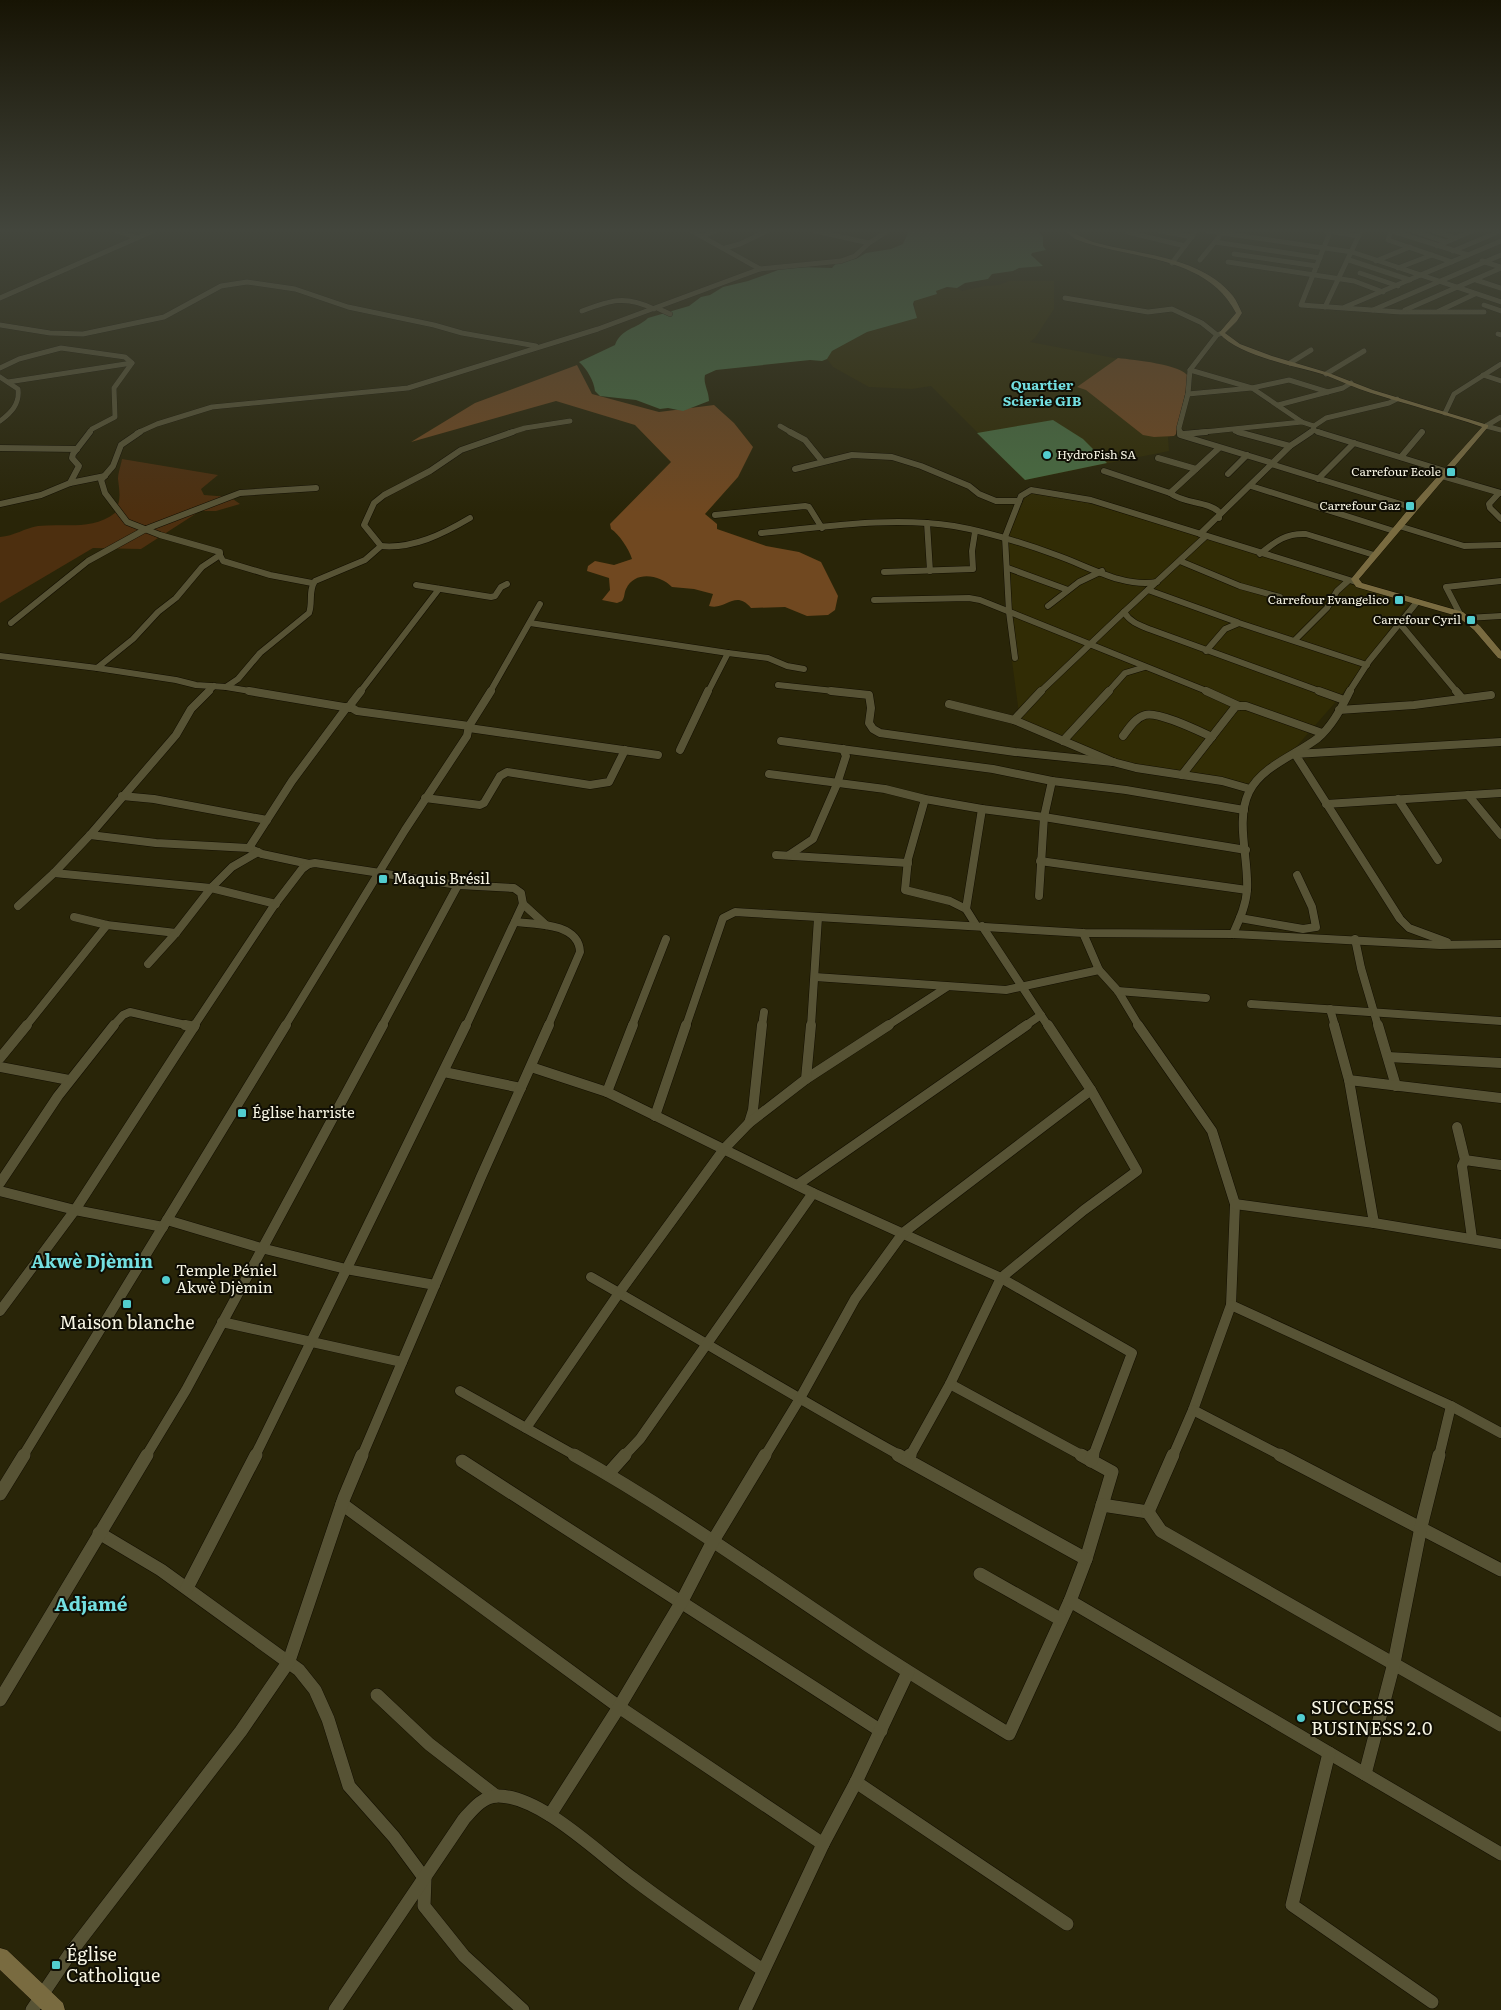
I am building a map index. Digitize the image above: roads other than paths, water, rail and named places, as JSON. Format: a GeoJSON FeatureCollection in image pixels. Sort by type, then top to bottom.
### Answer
{"type":"FeatureCollection","features":[{"type":"Feature","properties":{"kind":"street"},"geometry":{"type":"LineString","coordinates":[[0,325],[42,332],[83,334],[127,325]]}},
{"type":"Feature","properties":{"kind":"street"},"geometry":{"type":"LineString","coordinates":[[433,325],[462,333],[539,346]]}},
{"type":"Feature","properties":{"kind":"street"},"geometry":{"type":"LineString","coordinates":[[134,535],[127,522],[105,493],[101,480],[113,466],[121,445],[135,434],[157,424],[212,407],[405,388],[612,325]]}},
{"type":"Feature","properties":{"kind":"street"},"geometry":{"type":"LineString","coordinates":[[1205,325],[1246,348],[1397,399],[1501,430]]}},
{"type":"Feature","properties":{"kind":"street"},"geometry":{"type":"LineString","coordinates":[[1228,325],[1190,370],[1188,394],[1179,428],[1182,434],[1180,435],[1414,508]]}},
{"type":"Feature","properties":{"kind":"street"},"geometry":{"type":"LineString","coordinates":[[0,368],[19,360],[64,348],[125,356],[132,363]]}},
{"type":"Feature","properties":{"kind":"street"},"geometry":{"type":"LineString","coordinates":[[1290,363],[1311,350]]}},
{"type":"Feature","properties":{"kind":"street"},"geometry":{"type":"LineString","coordinates":[[1326,374],[1364,351]]}},
{"type":"Feature","properties":{"kind":"street"},"geometry":{"type":"LineString","coordinates":[[70,483],[79,466],[72,458],[92,429],[115,417],[114,388],[132,363]]}},
{"type":"Feature","properties":{"kind":"street"},"geometry":{"type":"LineString","coordinates":[[8,382],[132,363]]}},
{"type":"Feature","properties":{"kind":"street"},"geometry":{"type":"LineString","coordinates":[[1445,413],[1454,394],[1501,364]]}},
{"type":"Feature","properties":{"kind":"street"},"geometry":{"type":"LineString","coordinates":[[1190,370],[1252,388],[1314,428],[1500,493],[1488,504],[1501,519]]}},
{"type":"Feature","properties":{"kind":"street"},"geometry":{"type":"LineString","coordinates":[[1483,375],[1501,381]]}},
{"type":"Feature","properties":{"kind":"street"},"geometry":{"type":"LineString","coordinates":[[0,377],[18,389],[20,394],[14,411],[0,421]]}},
{"type":"Feature","properties":{"kind":"street"},"geometry":{"type":"LineString","coordinates":[[1188,394],[1252,388],[1289,380],[1328,392]]}},
{"type":"Feature","properties":{"kind":"street"},"geometry":{"type":"LineString","coordinates":[[1278,405],[1343,388],[1351,383]]}},
{"type":"Feature","properties":{"kind":"street"},"geometry":{"type":"LineString","coordinates":[[1014,720],[1055,676],[1091,645],[1180,561],[1218,518],[1290,446],[1326,418],[1390,403],[1397,399]]}},
{"type":"Feature","properties":{"kind":"street"},"geometry":{"type":"LineString","coordinates":[[1295,640],[1326,608],[1337,591],[1352,582],[1396,528],[1486,426],[1501,417]]}},
{"type":"Feature","properties":{"kind":"street"},"geometry":{"type":"LineString","coordinates":[[470,518],[441,535],[393,548],[381,546],[364,525],[374,503],[384,495],[430,471],[461,450],[482,441],[525,428],[570,421]]}},
{"type":"Feature","properties":{"kind":"street"},"geometry":{"type":"LineString","coordinates":[[1182,434],[1302,422]]}},
{"type":"Feature","properties":{"kind":"street"},"geometry":{"type":"LineString","coordinates":[[780,426],[804,440],[822,461]]}},
{"type":"Feature","properties":{"kind":"street"},"geometry":{"type":"LineString","coordinates":[[1230,430],[1290,446]]}},
{"type":"Feature","properties":{"kind":"street"},"geometry":{"type":"LineString","coordinates":[[1401,457],[1422,432]]}},
{"type":"Feature","properties":{"kind":"street"},"geometry":{"type":"LineString","coordinates":[[1318,479],[1354,443]]}},
{"type":"Feature","properties":{"kind":"street"},"geometry":{"type":"LineString","coordinates":[[0,448],[77,449]]}},
{"type":"Feature","properties":{"kind":"street"},"geometry":{"type":"LineString","coordinates":[[1170,492],[1219,448]]}},
{"type":"Feature","properties":{"kind":"street"},"geometry":{"type":"LineString","coordinates":[[794,469],[852,455],[907,460],[969,486],[979,494],[996,501],[1019,501]]}},
{"type":"Feature","properties":{"kind":"street"},"geometry":{"type":"LineString","coordinates":[[1228,474],[1247,455]]}},
{"type":"Feature","properties":{"kind":"street"},"geometry":{"type":"LineString","coordinates":[[1158,458],[1196,469]]}},
{"type":"Feature","properties":{"kind":"street"},"geometry":{"type":"LineString","coordinates":[[1104,471],[1170,492],[1183,500],[1215,508],[1218,512],[1218,518]]}},
{"type":"Feature","properties":{"kind":"street"},"geometry":{"type":"LineString","coordinates":[[0,504],[41,495],[70,483],[105,476]]}},
{"type":"Feature","properties":{"kind":"street"},"geometry":{"type":"LineString","coordinates":[[1251,486],[1464,546],[1501,545]]}},
{"type":"Feature","properties":{"kind":"street"},"geometry":{"type":"LineString","coordinates":[[11,623],[88,561],[134,535],[240,493],[316,488]]}},
{"type":"Feature","properties":{"kind":"street"},"geometry":{"type":"LineString","coordinates":[[1015,658],[1005,537],[1021,496],[1031,490],[1090,500],[1463,616],[1501,616]]}},
{"type":"Feature","properties":{"kind":"street"},"geometry":{"type":"LineString","coordinates":[[715,515],[805,506],[809,507],[822,528]]}},
{"type":"Feature","properties":{"kind":"street"},"geometry":{"type":"LineString","coordinates":[[127,522],[146,530],[220,552],[223,561],[267,574],[299,578],[312,583]]}},
{"type":"Feature","properties":{"kind":"street"},"geometry":{"type":"LineString","coordinates":[[761,533],[895,522],[927,523],[1005,537],[1130,583],[1144,584],[1157,582]]}},
{"type":"Feature","properties":{"kind":"street"},"geometry":{"type":"LineString","coordinates":[[927,523],[930,571]]}},
{"type":"Feature","properties":{"kind":"street"},"geometry":{"type":"LineString","coordinates":[[884,572],[973,569],[972,552],[975,532]]}},
{"type":"Feature","properties":{"kind":"street"},"geometry":{"type":"LineString","coordinates":[[1260,554],[1286,533],[1294,532],[1374,555]]}},
{"type":"Feature","properties":{"kind":"street"},"geometry":{"type":"LineString","coordinates":[[312,583],[357,563],[377,552],[381,546]]}},
{"type":"Feature","properties":{"kind":"street"},"geometry":{"type":"LineString","coordinates":[[97,668],[133,639],[158,612],[176,598],[202,567],[220,555]]}},
{"type":"Feature","properties":{"kind":"street"},"geometry":{"type":"LineString","coordinates":[[1180,561],[1240,586],[1280,598]]}},
{"type":"Feature","properties":{"kind":"street"},"geometry":{"type":"LineString","coordinates":[[1008,568],[1068,590]]}},
{"type":"Feature","properties":{"kind":"street"},"geometry":{"type":"LineString","coordinates":[[1048,606],[1079,582],[1102,572]]}},
{"type":"Feature","properties":{"kind":"street"},"geometry":{"type":"LineString","coordinates":[[1501,581],[1446,587],[1463,616],[1501,656]]}},
{"type":"Feature","properties":{"kind":"street"},"geometry":{"type":"LineString","coordinates":[[226,687],[238,679],[260,653],[309,613],[312,607],[312,583]]}},
{"type":"Feature","properties":{"kind":"street"},"geometry":{"type":"LineString","coordinates":[[416,585],[490,597],[495,596],[501,587],[507,584]]}},
{"type":"Feature","properties":{"kind":"street"},"geometry":{"type":"LineString","coordinates":[[249,848],[292,782],[439,589]]}},
{"type":"Feature","properties":{"kind":"street"},"geometry":{"type":"LineString","coordinates":[[1148,590],[1239,623],[1367,665]]}},
{"type":"Feature","properties":{"kind":"street"},"geometry":{"type":"LineString","coordinates":[[874,600],[969,598],[980,600],[1238,706]]}},
{"type":"Feature","properties":{"kind":"street"},"geometry":{"type":"LineString","coordinates":[[1232,934],[1240,918],[1247,890],[1244,810],[1250,789],[1273,766],[1295,754],[1322,734],[1332,723],[1344,700],[1367,665],[1402,625],[1417,602]]}},
{"type":"Feature","properties":{"kind":"street"},"geometry":{"type":"LineString","coordinates":[[0,1494],[425,798],[467,736],[469,727],[540,604]]}},
{"type":"Feature","properties":{"kind":"street"},"geometry":{"type":"LineString","coordinates":[[1124,612],[1131,621],[1206,651],[1344,700]]}},
{"type":"Feature","properties":{"kind":"street"},"geometry":{"type":"LineString","coordinates":[[1206,651],[1227,626],[1233,622],[1239,623]]}},
{"type":"Feature","properties":{"kind":"street"},"geometry":{"type":"LineString","coordinates":[[530,623],[768,658],[787,666],[804,669]]}},
{"type":"Feature","properties":{"kind":"street"},"geometry":{"type":"LineString","coordinates":[[1402,625],[1462,698]]}},
{"type":"Feature","properties":{"kind":"street"},"geometry":{"type":"LineString","coordinates":[[680,750],[692,720],[728,653]]}},
{"type":"Feature","properties":{"kind":"street"},"geometry":{"type":"LineString","coordinates":[[1116,655],[1125,673]]}},
{"type":"Feature","properties":{"kind":"street"},"geometry":{"type":"LineString","coordinates":[[0,656],[226,687],[350,708],[357,711],[658,755]]}},
{"type":"Feature","properties":{"kind":"street"},"geometry":{"type":"LineString","coordinates":[[1063,741],[1125,673],[1145,667]]}},
{"type":"Feature","properties":{"kind":"street"},"geometry":{"type":"LineString","coordinates":[[778,685],[869,695],[871,708],[869,723],[873,729],[880,733],[1014,752],[1113,762]]}},
{"type":"Feature","properties":{"kind":"street"},"geometry":{"type":"LineString","coordinates":[[18,906],[54,873],[90,835],[176,734],[191,709],[214,686]]}},
{"type":"Feature","properties":{"kind":"street"},"geometry":{"type":"LineString","coordinates":[[1339,710],[1414,705],[1491,695]]}},
{"type":"Feature","properties":{"kind":"street"},"geometry":{"type":"LineString","coordinates":[[950,704],[1014,720],[1113,762],[1136,768],[1239,785],[1250,789]]}},
{"type":"Feature","properties":{"kind":"street"},"geometry":{"type":"LineString","coordinates":[[1182,775],[1212,738],[1233,707],[1246,706],[1322,734]]}},
{"type":"Feature","properties":{"kind":"street"},"geometry":{"type":"LineString","coordinates":[[1123,736],[1136,719],[1147,714],[1167,718],[1212,738]]}},
{"type":"Feature","properties":{"kind":"street"},"geometry":{"type":"LineString","coordinates":[[781,741],[993,769],[1052,781],[1126,790],[1244,810]]}},
{"type":"Feature","properties":{"kind":"street"},"geometry":{"type":"LineString","coordinates":[[1295,754],[1501,742]]}},
{"type":"Feature","properties":{"kind":"street"},"geometry":{"type":"LineString","coordinates":[[789,855],[813,839],[837,784],[846,756],[843,749]]}},
{"type":"Feature","properties":{"kind":"street"},"geometry":{"type":"LineString","coordinates":[[425,798],[480,805],[484,803],[500,776],[507,772],[590,785],[610,782],[624,750]]}},
{"type":"Feature","properties":{"kind":"street"},"geometry":{"type":"LineString","coordinates":[[1295,754],[1400,919],[1409,928],[1457,945]]}},
{"type":"Feature","properties":{"kind":"street"},"geometry":{"type":"LineString","coordinates":[[769,774],[885,789],[925,799],[982,809],[1044,817],[1246,850]]}},
{"type":"Feature","properties":{"kind":"street"},"geometry":{"type":"LineString","coordinates":[[1039,896],[1044,817],[1052,781]]}},
{"type":"Feature","properties":{"kind":"street"},"geometry":{"type":"LineString","coordinates":[[1326,804],[1501,793]]}},
{"type":"Feature","properties":{"kind":"street"},"geometry":{"type":"LineString","coordinates":[[1468,795],[1501,835]]}},
{"type":"Feature","properties":{"kind":"street"},"geometry":{"type":"LineString","coordinates":[[122,796],[154,799],[267,820]]}},
{"type":"Feature","properties":{"kind":"street"},"geometry":{"type":"LineString","coordinates":[[908,1459],[950,1384],[1001,1278],[1084,1210],[1136,1171],[1091,1090],[966,909],[950,901],[905,890],[908,863],[925,799]]}},
{"type":"Feature","properties":{"kind":"street"},"geometry":{"type":"LineString","coordinates":[[1398,799],[1438,860]]}},
{"type":"Feature","properties":{"kind":"street"},"geometry":{"type":"LineString","coordinates":[[966,909],[982,809]]}},
{"type":"Feature","properties":{"kind":"street"},"geometry":{"type":"LineString","coordinates":[[90,835],[156,843],[249,848],[258,852],[310,864],[314,863],[458,886],[514,888],[521,893],[523,904],[444,1072],[253,1461],[187,1588]]}},
{"type":"Feature","properties":{"kind":"street"},"geometry":{"type":"LineString","coordinates":[[148,964],[176,933],[211,888],[232,867],[258,852]]}},
{"type":"Feature","properties":{"kind":"street"},"geometry":{"type":"LineString","coordinates":[[776,855],[908,863]]}},
{"type":"Feature","properties":{"kind":"street"},"geometry":{"type":"LineString","coordinates":[[1040,861],[1247,890]]}},
{"type":"Feature","properties":{"kind":"street"},"geometry":{"type":"LineString","coordinates":[[0,1311],[75,1210],[223,981],[276,904],[302,869],[310,864]]}},
{"type":"Feature","properties":{"kind":"street"},"geometry":{"type":"LineString","coordinates":[[54,873],[211,888],[276,904]]}},
{"type":"Feature","properties":{"kind":"street"},"geometry":{"type":"LineString","coordinates":[[1240,918],[1303,930],[1316,927],[1316,922],[1297,875]]}},
{"type":"Feature","properties":{"kind":"street"},"geometry":{"type":"LineString","coordinates":[[0,1700],[186,1390],[260,1248],[458,886]]}},
{"type":"Feature","properties":{"kind":"street"},"geometry":{"type":"LineString","coordinates":[[523,904],[546,925]]}},
{"type":"Feature","properties":{"kind":"street"},"geometry":{"type":"LineString","coordinates":[[655,1116],[723,918],[735,912],[1083,933],[1232,934],[1457,945],[1501,944]]}},
{"type":"Feature","properties":{"kind":"street"},"geometry":{"type":"LineString","coordinates":[[74,917],[107,925],[176,933]]}},
{"type":"Feature","properties":{"kind":"street"},"geometry":{"type":"LineString","coordinates":[[806,1079],[818,918]]}},
{"type":"Feature","properties":{"kind":"street"},"geometry":{"type":"LineString","coordinates":[[37,2003],[71,1952],[241,1731],[289,1661],[342,1504],[481,1177],[531,1068],[580,952],[579,942],[575,937],[546,925],[515,922]]}},
{"type":"Feature","properties":{"kind":"street"},"geometry":{"type":"LineString","coordinates":[[0,1058],[107,925]]}},
{"type":"Feature","properties":{"kind":"street"},"geometry":{"type":"LineString","coordinates":[[1083,933],[1099,970],[1118,991],[1128,1010],[1212,1131],[1235,1204],[1231,1305],[1193,1410],[1148,1512]]}},
{"type":"Feature","properties":{"kind":"street"},"geometry":{"type":"LineString","coordinates":[[607,1092],[666,939]]}},
{"type":"Feature","properties":{"kind":"street"},"geometry":{"type":"LineString","coordinates":[[1355,939],[1361,968],[1396,1086]]}},
{"type":"Feature","properties":{"kind":"street"},"geometry":{"type":"LineString","coordinates":[[815,977],[1006,990],[1099,970]]}},
{"type":"Feature","properties":{"kind":"street"},"geometry":{"type":"LineString","coordinates":[[526,1428],[619,1293],[724,1149],[749,1123],[806,1079],[947,987]]}},
{"type":"Feature","properties":{"kind":"street"},"geometry":{"type":"LineString","coordinates":[[1118,991],[1206,998]]}},
{"type":"Feature","properties":{"kind":"street"},"geometry":{"type":"LineString","coordinates":[[1251,1004],[1501,1021]]}},
{"type":"Feature","properties":{"kind":"street"},"geometry":{"type":"LineString","coordinates":[[1330,1009],[1349,1080],[1374,1223]]}},
{"type":"Feature","properties":{"kind":"street"},"geometry":{"type":"LineString","coordinates":[[0,1183],[36,1126],[69,1080],[123,1015],[130,1012],[194,1027]]}},
{"type":"Feature","properties":{"kind":"street"},"geometry":{"type":"LineString","coordinates":[[749,1123],[754,1104],[757,1060],[764,1012]]}},
{"type":"Feature","properties":{"kind":"street"},"geometry":{"type":"LineString","coordinates":[[797,1185],[1041,1015]]}},
{"type":"Feature","properties":{"kind":"street"},"geometry":{"type":"LineString","coordinates":[[1388,1057],[1501,1063]]}},
{"type":"Feature","properties":{"kind":"street"},"geometry":{"type":"LineString","coordinates":[[0,1067],[69,1080]]}},
{"type":"Feature","properties":{"kind":"street"},"geometry":{"type":"LineString","coordinates":[[531,1068],[607,1092],[813,1193],[1001,1278],[1132,1353],[1091,1460]]}},
{"type":"Feature","properties":{"kind":"street"},"geometry":{"type":"LineString","coordinates":[[444,1072],[521,1088]]}},
{"type":"Feature","properties":{"kind":"street"},"geometry":{"type":"LineString","coordinates":[[1349,1080],[1501,1098]]}},
{"type":"Feature","properties":{"kind":"street"},"geometry":{"type":"LineString","coordinates":[[550,1815],[682,1601],[713,1541],[799,1400],[855,1299],[903,1233],[1091,1090]]}},
{"type":"Feature","properties":{"kind":"street"},"geometry":{"type":"LineString","coordinates":[[1457,1127],[1465,1160],[1462,1166],[1472,1238]]}},
{"type":"Feature","properties":{"kind":"street"},"geometry":{"type":"LineString","coordinates":[[1465,1160],[1501,1165]]}},
{"type":"Feature","properties":{"kind":"street"},"geometry":{"type":"LineString","coordinates":[[0,1190],[75,1210],[165,1223],[346,1269],[435,1285]]}},
{"type":"Feature","properties":{"kind":"street"},"geometry":{"type":"LineString","coordinates":[[608,1474],[640,1439],[778,1239],[813,1193]]}},
{"type":"Feature","properties":{"kind":"street"},"geometry":{"type":"LineString","coordinates":[[1235,1204],[1374,1223],[1501,1244]]}},
{"type":"Feature","properties":{"kind":"street"},"geometry":{"type":"LineString","coordinates":[[591,1277],[706,1342],[799,1400],[1086,1559]]}},
{"type":"Feature","properties":{"kind":"street"},"geometry":{"type":"LineString","coordinates":[[1231,1305],[1451,1406],[1501,1433]]}},
{"type":"Feature","properties":{"kind":"street"},"geometry":{"type":"LineString","coordinates":[[222,1322],[402,1362]]}},
{"type":"Feature","properties":{"kind":"street"},"geometry":{"type":"LineString","coordinates":[[460,1391],[608,1474],[713,1541],[908,1672],[1009,1734],[1070,1600],[1086,1559],[1112,1472],[950,1384]]}},
{"type":"Feature","properties":{"kind":"street"},"geometry":{"type":"LineString","coordinates":[[1365,1774],[1394,1663],[1422,1527],[1451,1406]]}},
{"type":"Feature","properties":{"kind":"street"},"geometry":{"type":"LineString","coordinates":[[1193,1410],[1422,1527],[1501,1570]]}},
{"type":"Feature","properties":{"kind":"street"},"geometry":{"type":"LineString","coordinates":[[462,1461],[682,1601],[881,1732]]}},
{"type":"Feature","properties":{"kind":"street"},"geometry":{"type":"LineString","coordinates":[[342,1504],[618,1707],[823,1844]]}},
{"type":"Feature","properties":{"kind":"street"},"geometry":{"type":"LineString","coordinates":[[1102,1505],[1148,1512],[1161,1532],[1501,1725]]}},
{"type":"Feature","properties":{"kind":"street"},"geometry":{"type":"LineString","coordinates":[[99,1533],[161,1570],[299,1670],[315,1690],[328,1719],[349,1786],[394,1838],[424,1880],[424,1906],[434,1921],[464,1956],[523,2010]]}},
{"type":"Feature","properties":{"kind":"street"},"geometry":{"type":"LineString","coordinates":[[980,1574],[1060,1619]]}},
{"type":"Feature","properties":{"kind":"street"},"geometry":{"type":"LineString","coordinates":[[1070,1600],[1501,1854]]}},
{"type":"Feature","properties":{"kind":"street"},"geometry":{"type":"LineString","coordinates":[[745,2010],[823,1844],[881,1732],[908,1672]]}},
{"type":"Feature","properties":{"kind":"street"},"geometry":{"type":"LineString","coordinates":[[376,1694],[430,1744],[496,1796]]}},
{"type":"Feature","properties":{"kind":"street"},"geometry":{"type":"LineString","coordinates":[[1329,1753],[1292,1905],[1432,2002]]}},
{"type":"Feature","properties":{"kind":"street"},"geometry":{"type":"LineString","coordinates":[[856,1782],[1067,1924]]}},
{"type":"Feature","properties":{"kind":"street"},"geometry":{"type":"LineString","coordinates":[[335,2010],[464,1820],[481,1801],[496,1796],[514,1798],[550,1815],[631,1878],[764,1970]]}},
{"type":"Feature","properties":{"kind":"street"},"geometry":{"type":"LineString","coordinates":[[0,1957],[37,2003],[56,2010]]}},
{"type":"Feature","properties":{"kind":"place","name":"HydroFish SA"},"geometry":{"type":"Point","coordinates":[1047,455]}},
{"type":"Feature","properties":{"kind":"place","name":"Carrefour Ecole"},"geometry":{"type":"Point","coordinates":[1451,472]}},
{"type":"Feature","properties":{"kind":"place","name":"Carrefour Gaz"},"geometry":{"type":"Point","coordinates":[1410,506]}},
{"type":"Feature","properties":{"kind":"place","name":"Carrefour Evangelico"},"geometry":{"type":"Point","coordinates":[1399,600]}},
{"type":"Feature","properties":{"kind":"place","name":"Carrefour Cyril"},"geometry":{"type":"Point","coordinates":[1471,620]}},
{"type":"Feature","properties":{"kind":"place","name":"Maquis Brésil"},"geometry":{"type":"Point","coordinates":[383,879]}},
{"type":"Feature","properties":{"kind":"place","name":"Église harriste"},"geometry":{"type":"Point","coordinates":[242,1113]}},
{"type":"Feature","properties":{"kind":"place","name":"Temple Péniel Akwè Djèmin"},"geometry":{"type":"Point","coordinates":[166,1280]}},
{"type":"Feature","properties":{"kind":"place","name":"Maison blanche"},"geometry":{"type":"Point","coordinates":[127,1304]}},
{"type":"Feature","properties":{"kind":"place","name":"SUCCESS BUSINESS 2.0"},"geometry":{"type":"Point","coordinates":[1301,1718]}},
{"type":"Feature","properties":{"kind":"place","name":"Église Catholique"},"geometry":{"type":"Point","coordinates":[56,1965]}},
{"type":"Feature","properties":{"kind":"district","name":"Quartier Scierie GIB"},"geometry":{"type":"Point","coordinates":[1042,394]}},
{"type":"Feature","properties":{"kind":"district","name":"Akwè Djèmin"},"geometry":{"type":"Point","coordinates":[92,1262]}},
{"type":"Feature","properties":{"kind":"district","name":"Adjamé"},"geometry":{"type":"Point","coordinates":[91,1604]}}]}
